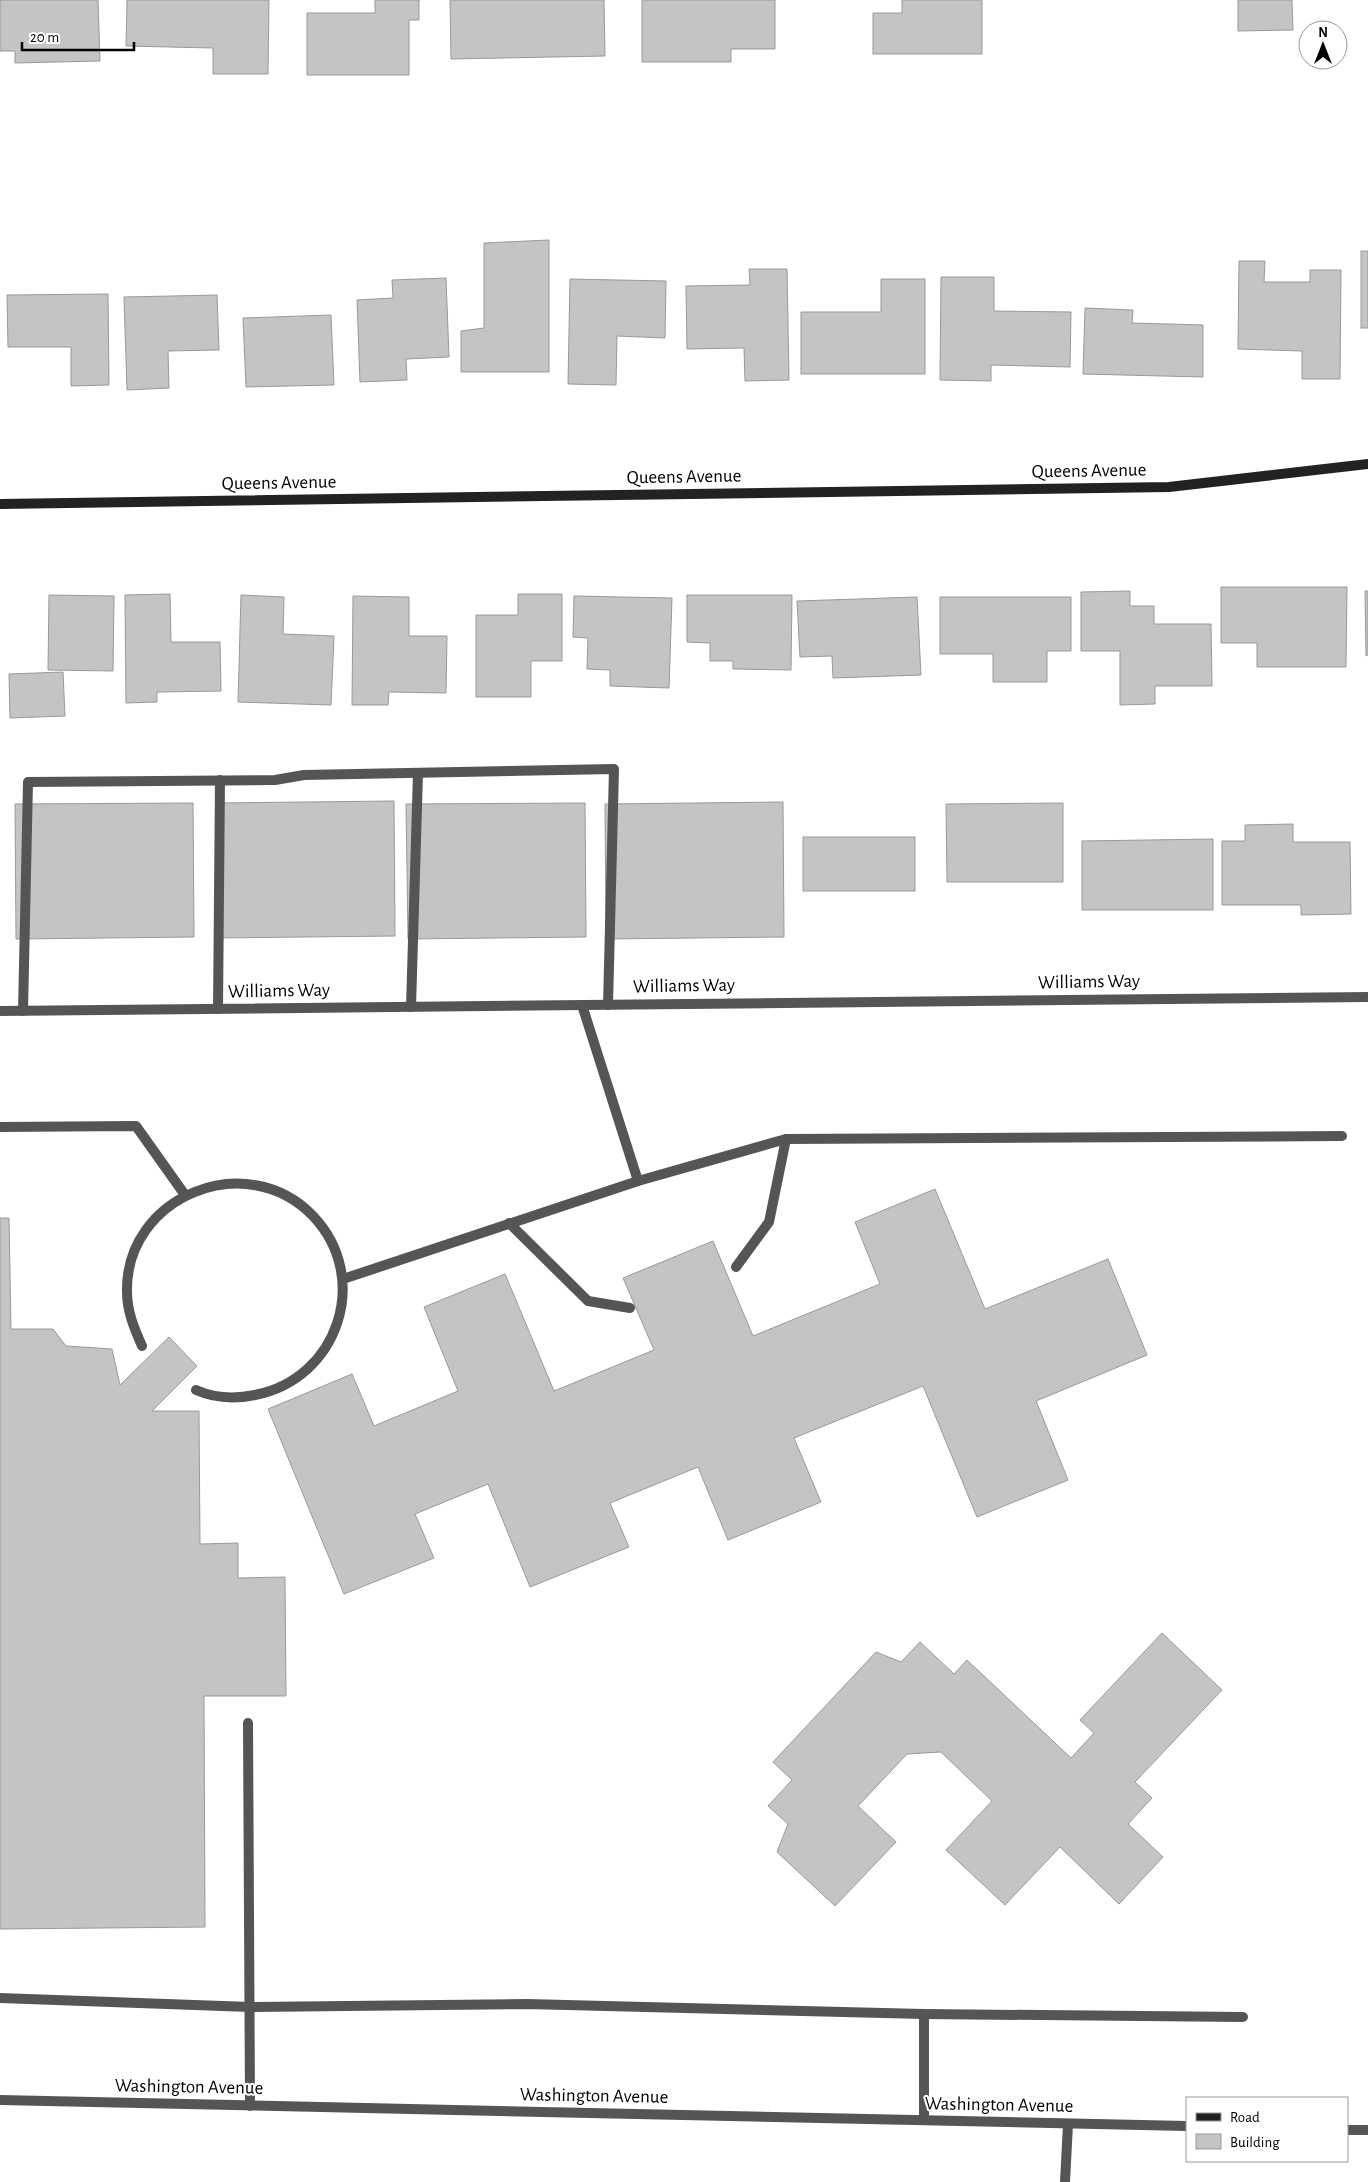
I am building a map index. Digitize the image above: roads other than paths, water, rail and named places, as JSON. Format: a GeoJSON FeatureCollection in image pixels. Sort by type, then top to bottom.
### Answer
{"type":"FeatureCollection","features":[{"type":"Feature","properties":{"kind":"main road","name":"Queens Avenue"},"geometry":{"type":"LineString","coordinates":[[0,504],[1169,487],[1368,464]]}},
{"type":"Feature","properties":{"kind":"street"},"geometry":{"type":"LineString","coordinates":[[23,1011],[28,782],[275,780],[304,775],[614,769],[608,1004]]}},
{"type":"Feature","properties":{"kind":"street"},"geometry":{"type":"LineString","coordinates":[[411,1007],[418,773]]}},
{"type":"Feature","properties":{"kind":"street"},"geometry":{"type":"LineString","coordinates":[[218,1009],[220,780]]}},
{"type":"Feature","properties":{"kind":"street","name":"Williams Way"},"geometry":{"type":"LineString","coordinates":[[0,1011],[1368,997]]}},
{"type":"Feature","properties":{"kind":"street"},"geometry":{"type":"LineString","coordinates":[[582,1005],[638,1181]]}},
{"type":"Feature","properties":{"kind":"street"},"geometry":{"type":"LineString","coordinates":[[0,1127],[136,1126],[185,1195]]}},
{"type":"Feature","properties":{"kind":"street"},"geometry":{"type":"LineString","coordinates":[[343,1279],[638,1181],[786,1139],[1342,1136]]}},
{"type":"Feature","properties":{"kind":"street"},"geometry":{"type":"LineString","coordinates":[[736,1267],[769,1222],[786,1139]]}},
{"type":"Feature","properties":{"kind":"street"},"geometry":{"type":"LineString","coordinates":[[142,1346],[130,1319],[127,1291],[130,1263],[141,1236],[158,1214],[185,1195],[215,1185],[250,1183],[284,1194],[313,1216],[333,1245],[343,1279],[341,1314],[327,1347],[304,1374],[273,1391],[238,1398],[209,1396],[196,1390]]}},
{"type":"Feature","properties":{"kind":"street"},"geometry":{"type":"LineString","coordinates":[[509,1223],[588,1301],[630,1308]]}},
{"type":"Feature","properties":{"kind":"street"},"geometry":{"type":"LineString","coordinates":[[248,1723],[250,2106]]}},
{"type":"Feature","properties":{"kind":"street"},"geometry":{"type":"LineString","coordinates":[[0,1998],[250,2007],[526,2004],[924,2014],[1243,2017]]}},
{"type":"Feature","properties":{"kind":"street"},"geometry":{"type":"LineString","coordinates":[[924,2014],[924,2120]]}},
{"type":"Feature","properties":{"kind":"street","name":"Washington Avenue"},"geometry":{"type":"LineString","coordinates":[[0,2100],[1186,2126]]}},
{"type":"Feature","properties":{"kind":"street"},"geometry":{"type":"LineString","coordinates":[[1065,2182],[1068,2124]]}},
{"type":"Feature","properties":{"kind":"street"},"geometry":{"type":"LineString","coordinates":[[1348,2130],[1368,2130]]}}]}
